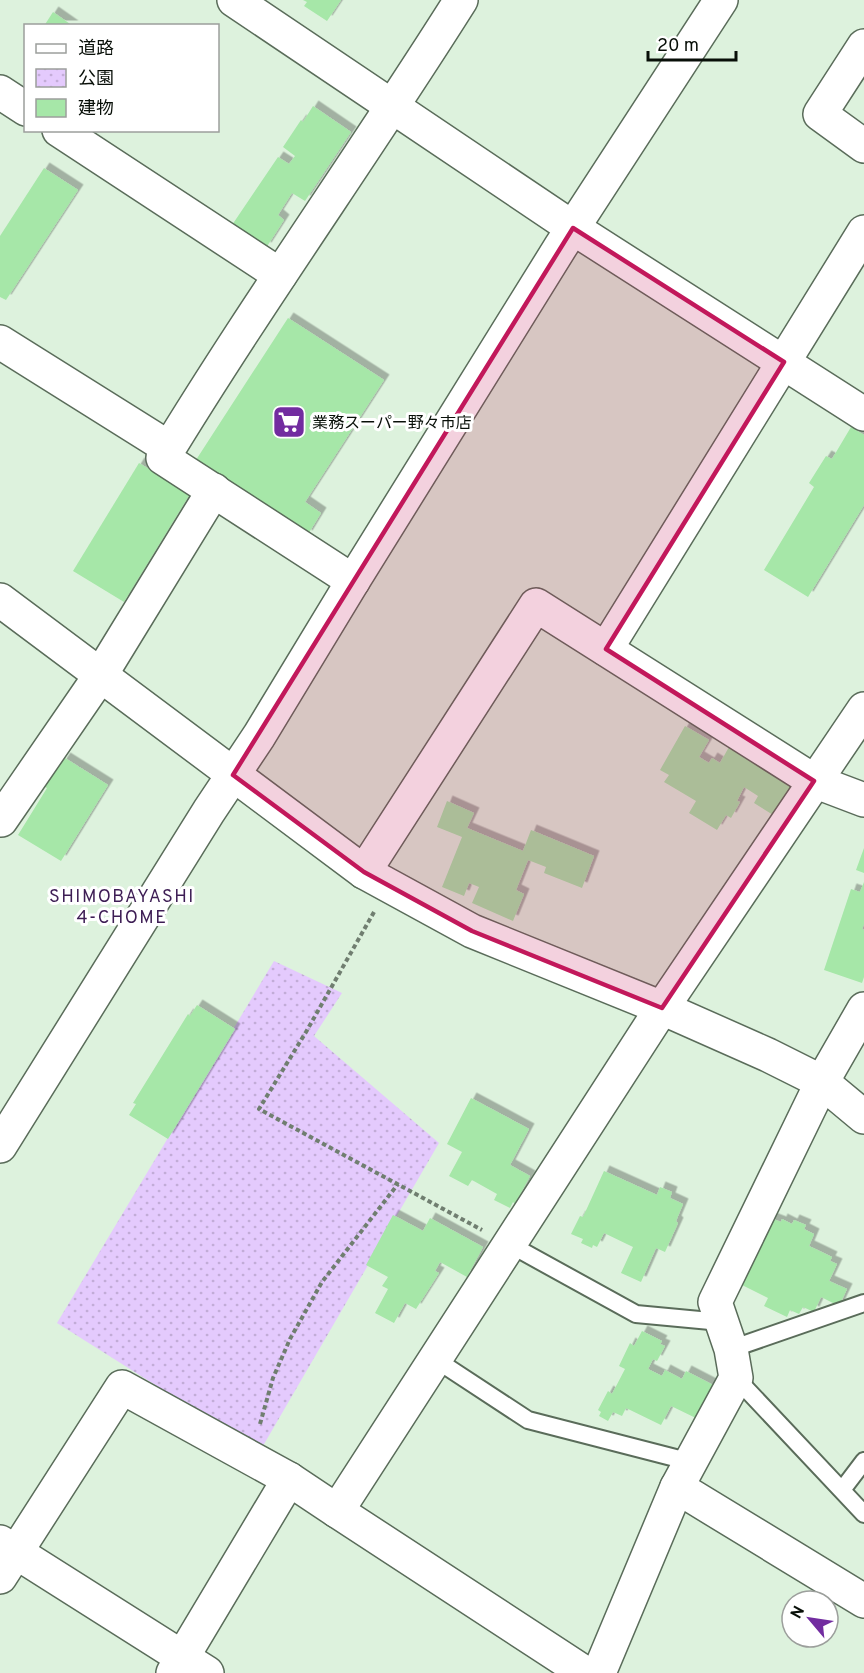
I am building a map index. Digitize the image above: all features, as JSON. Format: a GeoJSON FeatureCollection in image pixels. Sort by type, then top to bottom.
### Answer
{"type":"FeatureCollection","features":[{"type":"Feature","properties":{"kind":"street"},"geometry":{"type":"LineString","coordinates":[[234,0],[573,228],[864,414]]}},
{"type":"Feature","properties":{"kind":"street"},"geometry":{"type":"LineString","coordinates":[[352,581],[163,458],[461,0]]}},
{"type":"Feature","properties":{"kind":"street"},"geometry":{"type":"LineString","coordinates":[[0,1146],[259,736],[352,581],[573,228],[721,0]]}},
{"type":"Feature","properties":{"kind":"street"},"geometry":{"type":"LineString","coordinates":[[864,46],[820,114],[864,146]]}},
{"type":"Feature","properties":{"kind":"street"},"geometry":{"type":"LineString","coordinates":[[0,92],[24,108]]}},
{"type":"Feature","properties":{"kind":"street"},"geometry":{"type":"LineString","coordinates":[[62,132],[280,275]]}},
{"type":"Feature","properties":{"kind":"street"},"geometry":{"type":"LineString","coordinates":[[606,649],[864,232]]}},
{"type":"Feature","properties":{"kind":"street"},"geometry":{"type":"LineString","coordinates":[[0,342],[169,448]]}},
{"type":"Feature","properties":{"kind":"street"},"geometry":{"type":"LineString","coordinates":[[0,819],[100,676],[214,490]]}},
{"type":"Feature","properties":{"kind":"street"},"geometry":{"type":"LineString","coordinates":[[0,600],[376,879],[472,931],[662,1008],[768,1055],[822,1082],[864,1117]]}},
{"type":"Feature","properties":{"kind":"street"},"geometry":{"type":"LineString","coordinates":[[376,879],[536,605],[814,781],[864,800]]}},
{"type":"Feature","properties":{"kind":"street"},"geometry":{"type":"LineString","coordinates":[[337,1511],[662,1008],[864,709]]}},
{"type":"Feature","properties":{"kind":"street"},"geometry":{"type":"LineString","coordinates":[[599,1673],[684,1474],[729,1349],[715,1302],[822,1082],[864,1009]]}},
{"type":"Feature","properties":{"kind":"street"},"geometry":{"type":"LineString","coordinates":[[289,1479],[188,1668],[5,1557],[122,1387],[289,1479],[585,1673]]}},
{"type":"Feature","properties":{"kind":"street"},"geometry":{"type":"LineString","coordinates":[[684,1474],[862,1592]]}},
{"type":"Feature","properties":{"kind":"lane"},"geometry":{"type":"LineString","coordinates":[[509,1244],[636,1314],[729,1349],[842,1491],[864,1514]]}},
{"type":"Feature","properties":{"kind":"lane"},"geometry":{"type":"LineString","coordinates":[[729,1349],[864,1304]]}},
{"type":"Feature","properties":{"kind":"lane"},"geometry":{"type":"LineString","coordinates":[[435,1359],[528,1420],[684,1474]]}},
{"type":"Feature","properties":{"kind":"lane"},"geometry":{"type":"LineString","coordinates":[[842,1491],[864,1461]]}},
{"type":"Feature","properties":{"kind":"path"},"geometry":{"type":"LineString","coordinates":[[376,879],[306,1032],[259,1108],[509,1244]]}},
{"type":"Feature","properties":{"kind":"path"},"geometry":{"type":"LineString","coordinates":[[261,1424],[273,1378],[290,1339],[322,1282],[398,1184]]}},
{"type":"Feature","properties":{"kind":"highlighted area"},"geometry":{"type":"Polygon","coordinates":[[[573,228],[784,362],[606,649],[814,781],[662,1008],[472,931],[364,872],[233,775],[573,228]]]}},
{"type":"Feature","properties":{"kind":"green space"},"geometry":{"type":"Polygon","coordinates":[[[274,961],[342,993],[314,1036],[439,1143],[260,1451],[57,1323],[274,961]]]}},
{"type":"Feature","properties":{"kind":"building"},"geometry":{"type":"Polygon","coordinates":[[[303,0],[341,0],[327,21],[304,6],[307,2],[303,0]]]}},
{"type":"Feature","properties":{"kind":"building"},"geometry":{"type":"Polygon","coordinates":[[[53,12],[70,24],[45,24],[53,12]]]}},
{"type":"Feature","properties":{"kind":"building"},"geometry":{"type":"Polygon","coordinates":[[[313,106],[351,132],[305,201],[292,193],[278,215],[284,220],[266,248],[232,225],[278,157],[289,164],[295,156],[283,147],[313,106]]]}},
{"type":"Feature","properties":{"kind":"building"},"geometry":{"type":"Polygon","coordinates":[[[44,168],[78,190],[6,300],[0,297],[0,236],[44,168]]]}},
{"type":"Feature","properties":{"kind":"building","name":"業務スーパー野々市店"},"geometry":{"type":"Polygon","coordinates":[[[288,318],[384,380],[305,502],[321,513],[307,536],[194,463],[288,318]]]}},
{"type":"Feature","properties":{"kind":"building"},"geometry":{"type":"Polygon","coordinates":[[[851,427],[864,435],[864,505],[808,597],[764,570],[814,487],[809,483],[826,456],[832,459],[851,427]]]}},
{"type":"Feature","properties":{"kind":"building"},"geometry":{"type":"Polygon","coordinates":[[[139,463],[190,494],[124,602],[73,571],[139,463]]]}},
{"type":"Feature","properties":{"kind":"building"},"geometry":{"type":"Polygon","coordinates":[[[685,726],[709,740],[699,757],[709,763],[712,758],[720,763],[729,747],[797,787],[778,818],[754,803],[758,796],[744,787],[737,801],[740,802],[731,818],[726,815],[717,830],[689,813],[696,801],[664,782],[669,775],[660,770],[685,726]]]}},
{"type":"Feature","properties":{"kind":"building"},"geometry":{"type":"Polygon","coordinates":[[[65,758],[108,785],[61,861],[18,835],[47,788],[41,785],[54,764],[59,767],[65,758]]]}},
{"type":"Feature","properties":{"kind":"building"},"geometry":{"type":"Polygon","coordinates":[[[447,801],[474,813],[467,828],[523,851],[531,830],[594,856],[582,888],[544,873],[546,867],[528,860],[516,890],[524,894],[513,921],[472,903],[479,887],[469,883],[464,896],[442,887],[462,837],[437,827],[447,801]]]}},
{"type":"Feature","properties":{"kind":"building"},"geometry":{"type":"Polygon","coordinates":[[[864,848],[864,873],[856,870],[864,848]]]}},
{"type":"Feature","properties":{"kind":"building"},"geometry":{"type":"Polygon","coordinates":[[[864,882],[862,929],[864,930],[864,977],[862,983],[824,970],[851,889],[860,892],[864,882]]]}},
{"type":"Feature","properties":{"kind":"building"},"geometry":{"type":"Polygon","coordinates":[[[197,1005],[235,1029],[168,1139],[129,1115],[136,1104],[133,1103],[188,1014],[190,1016],[197,1005]]]}},
{"type":"Feature","properties":{"kind":"building"},"geometry":{"type":"Polygon","coordinates":[[[471,1098],[529,1129],[510,1165],[530,1176],[515,1204],[513,1202],[510,1208],[494,1200],[497,1194],[472,1180],[468,1186],[449,1176],[462,1152],[447,1144],[471,1098]]]}},
{"type":"Feature","properties":{"kind":"building"},"geometry":{"type":"Polygon","coordinates":[[[604,1171],[657,1195],[660,1187],[672,1192],[670,1198],[683,1204],[676,1221],[678,1223],[665,1252],[656,1248],[641,1282],[621,1273],[633,1247],[604,1233],[597,1247],[593,1245],[592,1248],[581,1243],[583,1239],[571,1234],[580,1216],[583,1217],[604,1171]]]}},
{"type":"Feature","properties":{"kind":"building"},"geometry":{"type":"Polygon","coordinates":[[[393,1215],[423,1231],[430,1218],[483,1247],[467,1277],[440,1262],[435,1271],[439,1273],[416,1309],[405,1303],[394,1323],[375,1313],[388,1289],[382,1286],[388,1277],[366,1265],[393,1215]]]}},
{"type":"Feature","properties":{"kind":"building"},"geometry":{"type":"Polygon","coordinates":[[[768,1217],[781,1222],[782,1219],[792,1224],[794,1220],[806,1225],[804,1229],[814,1234],[809,1246],[832,1257],[830,1261],[837,1264],[829,1281],[847,1289],[839,1306],[821,1297],[814,1312],[803,1307],[799,1314],[790,1310],[787,1317],[764,1306],[768,1298],[742,1285],[744,1280],[739,1278],[768,1217]]]}},
{"type":"Feature","properties":{"kind":"building"},"geometry":{"type":"Polygon","coordinates":[[[642,1331],[662,1341],[660,1344],[665,1346],[657,1361],[653,1359],[648,1369],[662,1376],[665,1370],[682,1379],[686,1371],[719,1388],[702,1421],[671,1406],[661,1425],[626,1408],[622,1416],[613,1412],[608,1421],[599,1416],[601,1412],[598,1410],[608,1391],[612,1394],[625,1369],[619,1366],[630,1343],[634,1346],[642,1331]]]}},
{"type":"Feature","properties":{"kind":"place","name":"業務スーパー野々市店"},"geometry":{"type":"Point","coordinates":[289,422]}},
{"type":"Feature","properties":{"kind":"district","name":"SHIMOBAYASHI 4-CHOME"},"geometry":{"type":"Point","coordinates":[122,906]}}]}
